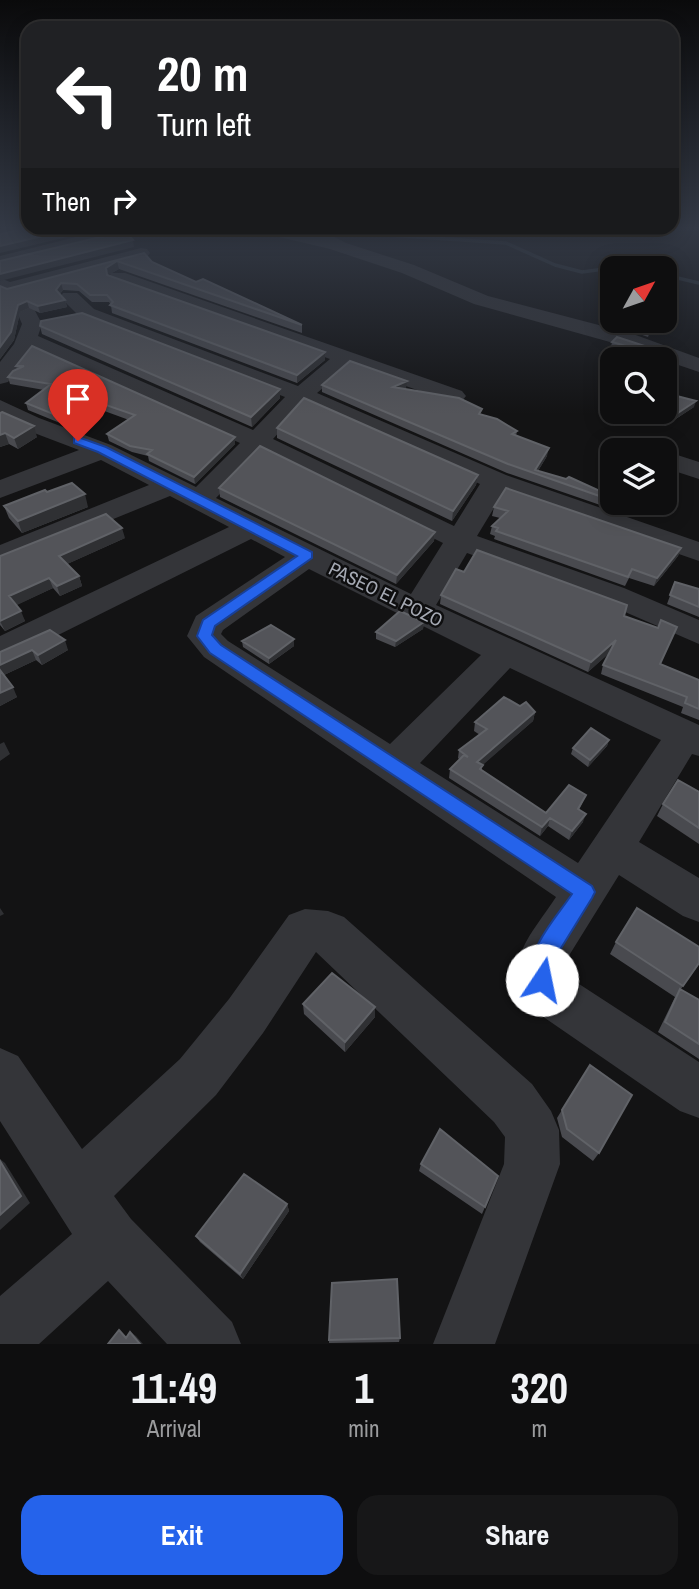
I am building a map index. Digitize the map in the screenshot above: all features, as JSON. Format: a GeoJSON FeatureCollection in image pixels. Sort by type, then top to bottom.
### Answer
{"type":"FeatureCollection","features":[{"type":"Feature","properties":{"kind":"street"},"geometry":{"type":"LineString","coordinates":[[0,377],[28,329],[19,295],[8,289]]}},
{"type":"Feature","properties":{"kind":"street"},"geometry":{"type":"LineString","coordinates":[[152,289],[454,396]]}},
{"type":"Feature","properties":{"kind":"street"},"geometry":{"type":"LineString","coordinates":[[454,289],[481,300],[625,340],[699,365]]}},
{"type":"Feature","properties":{"kind":"street"},"geometry":{"type":"LineString","coordinates":[[0,350],[28,329],[59,318],[167,294]]}},
{"type":"Feature","properties":{"kind":"street"},"geometry":{"type":"LineString","coordinates":[[70,297],[87,313],[301,395],[496,481],[699,552]]}},
{"type":"Feature","properties":{"kind":"street"},"geometry":{"type":"LineString","coordinates":[[0,314],[461,540],[612,595],[699,634]]}},
{"type":"Feature","properties":{"kind":"street"},"geometry":{"type":"LineString","coordinates":[[199,500],[301,395],[346,357]]}},
{"type":"Feature","properties":{"kind":"street","name":"PASEO EL POZO"},"geometry":{"type":"LineString","coordinates":[[0,407],[30,423],[102,450],[505,652],[692,738]]}},
{"type":"Feature","properties":{"kind":"street"},"geometry":{"type":"LineString","coordinates":[[0,435],[30,423]]}},
{"type":"Feature","properties":{"kind":"street"},"geometry":{"type":"LineString","coordinates":[[0,490],[102,450]]}},
{"type":"Feature","properties":{"kind":"street"},"geometry":{"type":"LineString","coordinates":[[677,463],[699,471]]}},
{"type":"Feature","properties":{"kind":"street"},"geometry":{"type":"LineString","coordinates":[[418,609],[496,481]]}},
{"type":"Feature","properties":{"kind":"street"},"geometry":{"type":"LineString","coordinates":[[0,556],[172,486]]}},
{"type":"Feature","properties":{"kind":"street"},"geometry":{"type":"LineString","coordinates":[[0,650],[251,527]]}},
{"type":"Feature","properties":{"kind":"street"},"geometry":{"type":"LineString","coordinates":[[307,555],[208,624],[204,636],[216,649],[585,892]]}},
{"type":"Feature","properties":{"kind":"street"},"geometry":{"type":"LineString","coordinates":[[392,766],[505,652]]}},
{"type":"Feature","properties":{"kind":"street"},"geometry":{"type":"LineString","coordinates":[[692,738],[613,848],[542,958],[542,980],[559,999],[699,1092]]}},
{"type":"Feature","properties":{"kind":"street"},"geometry":{"type":"LineString","coordinates":[[613,848],[699,902]]}},
{"type":"Feature","properties":{"kind":"street"},"geometry":{"type":"LineString","coordinates":[[78,1192],[198,1077],[246,1016],[304,930],[328,932],[513,1103],[532,1130],[532,1164],[464,1344]]}},
{"type":"Feature","properties":{"kind":"street"},"geometry":{"type":"LineString","coordinates":[[0,1074],[110,1240],[210,1344]]}},
{"type":"Feature","properties":{"kind":"street"},"geometry":{"type":"LineString","coordinates":[[0,1337],[110,1240]]}},
{"type":"Feature","properties":{"kind":"building"},"geometry":{"type":"Polygon","coordinates":[[[0,289],[57,289],[65,300],[38,306],[27,301],[18,305],[11,332],[0,347],[0,289]]]}},
{"type":"Feature","properties":{"kind":"building"},"geometry":{"type":"Polygon","coordinates":[[[83,289],[146,289],[325,352],[297,375],[110,305],[113,302],[107,295],[90,295],[83,289]]]}},
{"type":"Feature","properties":{"kind":"building"},"geometry":{"type":"Polygon","coordinates":[[[197,289],[224,289],[302,325],[197,289]]]}},
{"type":"Feature","properties":{"kind":"building"},"geometry":{"type":"Polygon","coordinates":[[[82,313],[280,389],[251,417],[40,326],[41,321],[82,313]]]}},
{"type":"Feature","properties":{"kind":"building"},"geometry":{"type":"Polygon","coordinates":[[[617,337],[645,346],[629,347],[612,342],[617,337]]]}},
{"type":"Feature","properties":{"kind":"building"},"geometry":{"type":"Polygon","coordinates":[[[32,346],[235,437],[194,477],[147,454],[152,450],[130,446],[107,434],[135,415],[86,398],[58,416],[26,403],[51,384],[8,377],[13,371],[24,366],[16,366],[32,346]]]}},
{"type":"Feature","properties":{"kind":"building"},"geometry":{"type":"Polygon","coordinates":[[[350,361],[407,381],[393,387],[459,398],[482,409],[479,414],[497,419],[517,431],[512,434],[549,448],[535,470],[566,479],[569,477],[600,491],[600,496],[508,464],[322,385],[350,361]]]}},
{"type":"Feature","properties":{"kind":"building"},"geometry":{"type":"Polygon","coordinates":[[[677,396],[696,401],[677,413],[677,396]]]}},
{"type":"Feature","properties":{"kind":"building"},"geometry":{"type":"Polygon","coordinates":[[[304,398],[478,475],[453,511],[277,428],[304,398]]]}},
{"type":"Feature","properties":{"kind":"building"},"geometry":{"type":"Polygon","coordinates":[[[2,412],[34,426],[14,438],[5,433],[0,435],[2,412]]]}},
{"type":"Feature","properties":{"kind":"building"},"geometry":{"type":"Polygon","coordinates":[[[260,446],[435,532],[397,575],[219,488],[260,446]]]}},
{"type":"Feature","properties":{"kind":"building"},"geometry":{"type":"Polygon","coordinates":[[[72,483],[85,494],[18,521],[4,506],[45,490],[47,492],[72,483]]]}},
{"type":"Feature","properties":{"kind":"building"},"geometry":{"type":"Polygon","coordinates":[[[506,488],[681,548],[657,578],[632,569],[628,577],[496,531],[498,528],[492,526],[508,511],[494,507],[506,488]]]}},
{"type":"Feature","properties":{"kind":"building"},"geometry":{"type":"Polygon","coordinates":[[[106,514],[122,528],[59,556],[79,576],[57,586],[49,578],[9,596],[21,611],[0,621],[0,556],[106,514]]]}},
{"type":"Feature","properties":{"kind":"building"},"geometry":{"type":"Polygon","coordinates":[[[477,550],[627,605],[624,616],[658,628],[661,620],[677,627],[660,664],[699,680],[699,709],[685,703],[687,697],[603,665],[616,640],[591,662],[441,595],[456,569],[464,572],[477,550]]]}},
{"type":"Feature","properties":{"kind":"building"},"geometry":{"type":"Polygon","coordinates":[[[675,582],[699,589],[699,607],[670,595],[675,582]]]}},
{"type":"Feature","properties":{"kind":"building"},"geometry":{"type":"Polygon","coordinates":[[[400,611],[424,622],[396,641],[376,632],[400,611]]]}},
{"type":"Feature","properties":{"kind":"building"},"geometry":{"type":"Polygon","coordinates":[[[271,625],[294,639],[269,658],[242,641],[271,625]]]}},
{"type":"Feature","properties":{"kind":"building"},"geometry":{"type":"Polygon","coordinates":[[[50,630],[65,640],[38,655],[32,650],[0,665],[0,652],[50,630]]]}},
{"type":"Feature","properties":{"kind":"building"},"geometry":{"type":"Polygon","coordinates":[[[0,670],[13,687],[0,693],[0,670]]]}},
{"type":"Feature","properties":{"kind":"building"},"geometry":{"type":"Polygon","coordinates":[[[504,697],[520,706],[526,702],[535,712],[477,762],[483,765],[480,769],[546,813],[569,785],[586,795],[578,809],[586,814],[572,831],[550,818],[542,827],[450,769],[464,755],[468,757],[459,750],[487,729],[475,722],[504,697]]]}},
{"type":"Feature","properties":{"kind":"building"},"geometry":{"type":"Polygon","coordinates":[[[591,728],[609,740],[590,760],[573,748],[591,728]]]}},
{"type":"Feature","properties":{"kind":"building"},"geometry":{"type":"Polygon","coordinates":[[[678,780],[699,792],[699,828],[663,804],[678,780]]]}},
{"type":"Feature","properties":{"kind":"building"},"geometry":{"type":"Polygon","coordinates":[[[637,908],[699,947],[699,963],[683,986],[616,942],[637,908]]]}},
{"type":"Feature","properties":{"kind":"building"},"geometry":{"type":"Polygon","coordinates":[[[332,973],[375,1007],[345,1042],[303,1004],[332,973]]]}},
{"type":"Feature","properties":{"kind":"building"},"geometry":{"type":"Polygon","coordinates":[[[680,989],[699,1000],[699,1044],[665,1022],[680,989]]]}},
{"type":"Feature","properties":{"kind":"building"},"geometry":{"type":"Polygon","coordinates":[[[590,1065],[632,1095],[599,1153],[567,1129],[562,1110],[590,1065]]]}},
{"type":"Feature","properties":{"kind":"building"},"geometry":{"type":"Polygon","coordinates":[[[440,1129],[498,1176],[485,1207],[421,1164],[440,1129]]]}},
{"type":"Feature","properties":{"kind":"building"},"geometry":{"type":"Polygon","coordinates":[[[0,1161],[21,1196],[0,1215],[0,1161]]]}},
{"type":"Feature","properties":{"kind":"building"},"geometry":{"type":"Polygon","coordinates":[[[244,1174],[287,1204],[240,1274],[196,1236],[244,1174]]]}},
{"type":"Feature","properties":{"kind":"building"},"geometry":{"type":"Polygon","coordinates":[[[397,1279],[400,1338],[329,1340],[332,1283],[397,1279]]]}},
{"type":"Feature","properties":{"kind":"building"},"geometry":{"type":"Polygon","coordinates":[[[119,1330],[126,1338],[130,1332],[140,1344],[108,1344],[119,1330]]]}},
{"type":"Feature","properties":{"kind":"route"},"geometry":{"type":"LineString","coordinates":[[78,441],[102,450],[307,555],[208,624],[204,636],[216,649],[585,892],[542,958],[542,980]]}}]}
